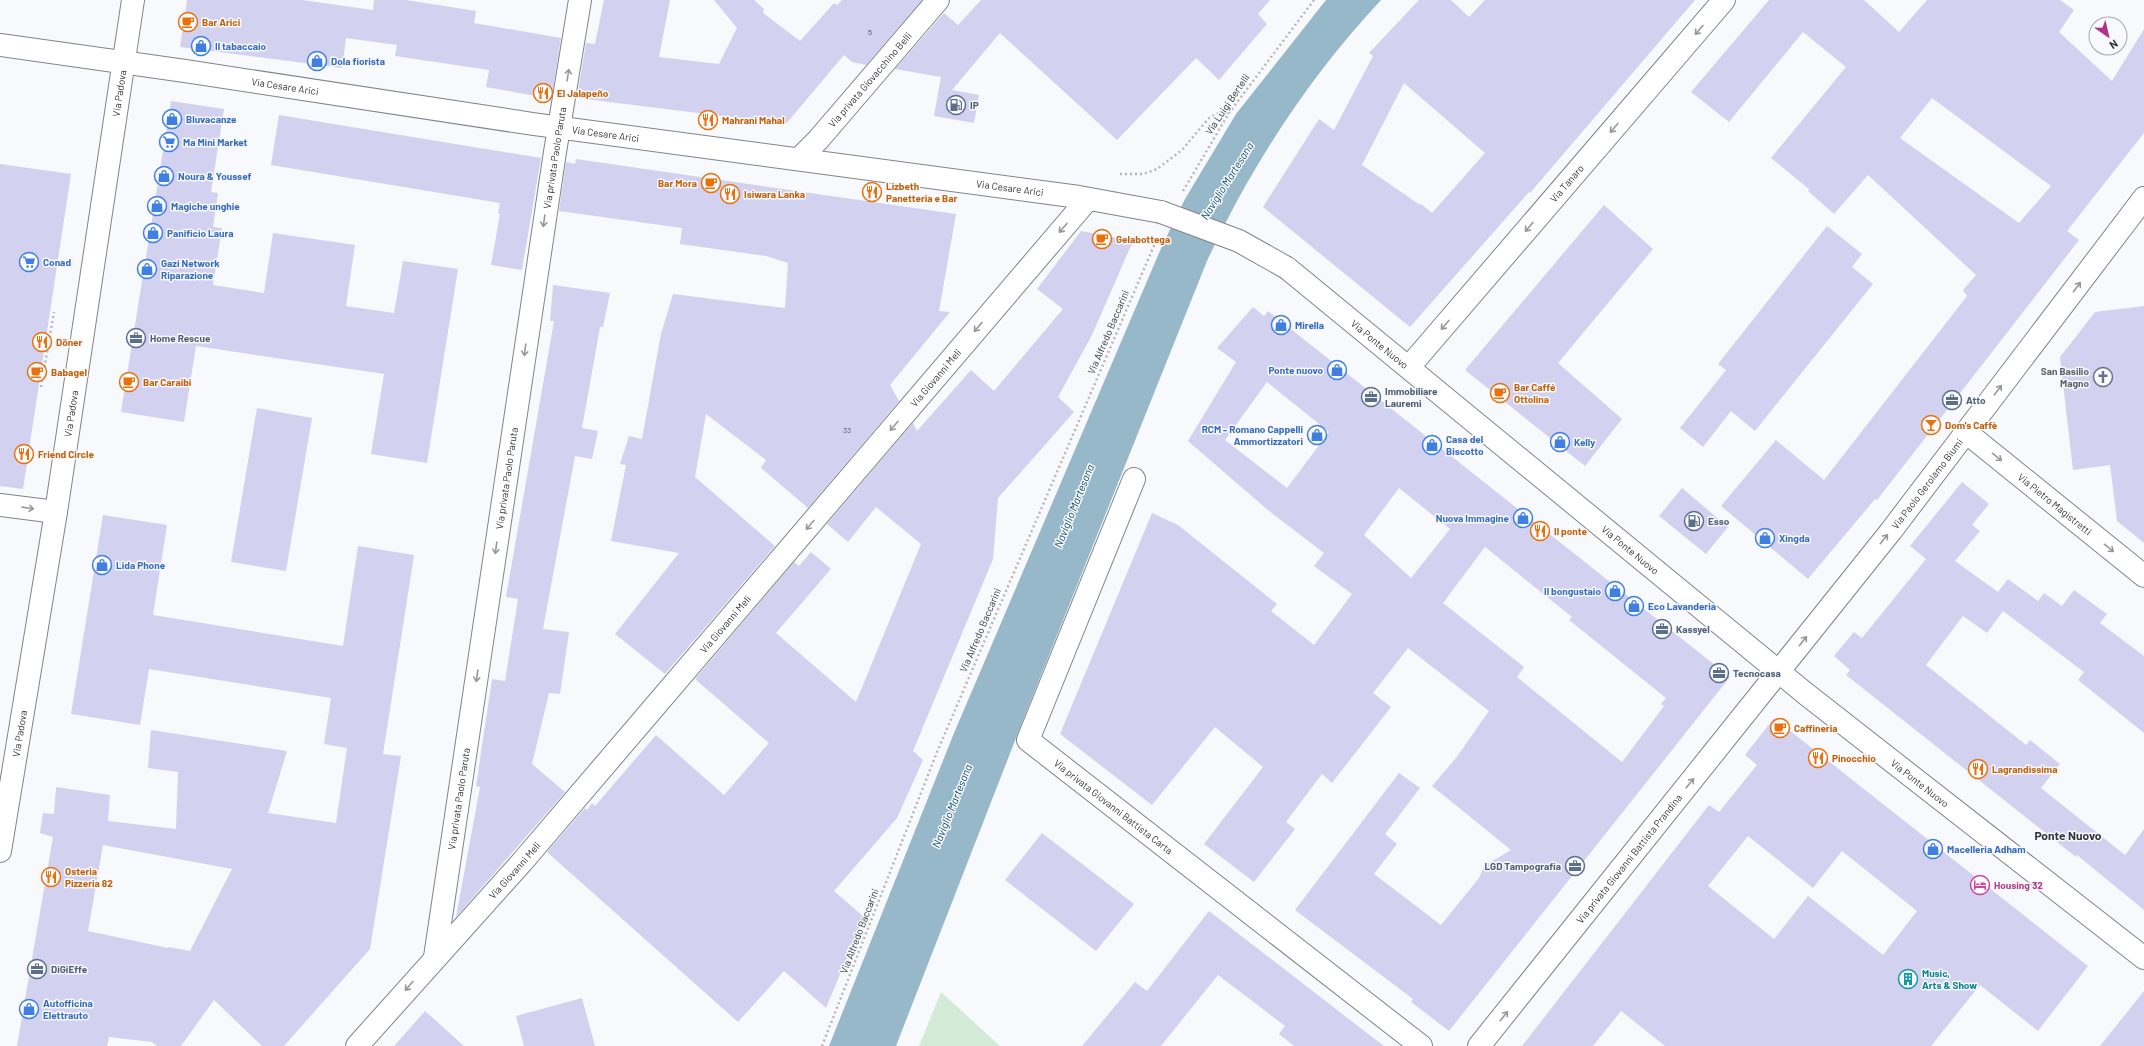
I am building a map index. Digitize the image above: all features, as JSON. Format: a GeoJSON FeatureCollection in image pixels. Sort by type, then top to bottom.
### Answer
{"type":"FeatureCollection","features":[{"type":"Feature","properties":{"kind":"street","name":"Via Padova"},"geometry":{"type":"LineString","coordinates":[[0,851],[56,512],[133,0]]}},
{"type":"Feature","properties":{"kind":"street","name":"Via privata Paolo Paruta"},"geometry":{"type":"LineString","coordinates":[[435,957],[580,0]]}},
{"type":"Feature","properties":{"kind":"street","name":"Via privata Giovacchino Belli"},"geometry":{"type":"LineString","coordinates":[[800,158],[818,140],[938,0]]}},
{"type":"Feature","properties":{"kind":"street","name":"Via Tanaro"},"geometry":{"type":"LineString","coordinates":[[1409,367],[1724,0]]}},
{"type":"Feature","properties":{"kind":"street","name":"Via Cesare Arici"},"geometry":{"type":"LineString","coordinates":[[0,45],[560,127],[800,158],[1088,199]]}},
{"type":"Feature","properties":{"kind":"street","name":"Via Paolo Gerolamo Biumi"},"geometry":{"type":"LineString","coordinates":[[1779,672],[1966,432],[2144,198]]}},
{"type":"Feature","properties":{"kind":"street","name":"Via Ponte Nuovo"},"geometry":{"type":"LineString","coordinates":[[1088,199],[1119,203],[1161,212],[1186,220],[1239,241],[1287,268],[1779,672],[2144,958]]}},
{"type":"Feature","properties":{"kind":"street","name":"Via Giovanni Meli"},"geometry":{"type":"LineString","coordinates":[[357,1046],[435,957],[522,862],[1088,199]]}},
{"type":"Feature","properties":{"kind":"street","name":"Via Pietro Magistretti"},"geometry":{"type":"LineString","coordinates":[[1966,432],[2144,576]]}},
{"type":"Feature","properties":{"kind":"street","name":"Via privata Giovanni Battista Carta"},"geometry":{"type":"LineString","coordinates":[[1134,479],[1028,740],[1421,1046]]}},
{"type":"Feature","properties":{"kind":"street"},"geometry":{"type":"LineString","coordinates":[[0,505],[56,512]]}},
{"type":"Feature","properties":{"kind":"street","name":"Via privata Giovanni Battista Prandina"},"geometry":{"type":"LineString","coordinates":[[1479,1046],[1779,672]]}},
{"type":"Feature","properties":{"kind":"path","name":"Via Luigi Bertelli"},"geometry":{"type":"LineString","coordinates":[[1180,196],[1229,113],[1314,0]]}},
{"type":"Feature","properties":{"kind":"path"},"geometry":{"type":"LineString","coordinates":[[1113,174],[1143,174],[1156,169],[1182,150],[1209,118],[1219,113],[1229,113]]}},
{"type":"Feature","properties":{"kind":"path","name":"Via Alfredo Baccarini"},"geometry":{"type":"LineString","coordinates":[[822,1046],[937,752],[1158,234]]}},
{"type":"Feature","properties":{"kind":"path"},"geometry":{"type":"LineString","coordinates":[[41,387],[54,312]]}},
{"type":"Feature","properties":{"kind":"green space"},"geometry":{"type":"Polygon","coordinates":[[[941,992],[1000,1046],[919,1046],[941,992]]]}},
{"type":"Feature","properties":{"kind":"water","name":"Naviglio Martesana"},"geometry":{"type":"Polygon","coordinates":[[[1326,0],[1381,0],[1355,29],[1306,91],[1262,157],[1224,226],[1207,261],[1025,715],[896,1046],[829,1046],[954,733],[1162,246],[1185,199],[1236,114],[1326,0]]]}},
{"type":"Feature","properties":{"kind":"building"},"geometry":{"type":"Polygon","coordinates":[[[187,0],[302,0],[373,10],[374,0],[406,0],[476,11],[474,23],[561,38],[552,95],[548,95],[547,98],[486,87],[489,70],[395,56],[397,45],[346,38],[342,68],[180,47],[187,0]]]}},
{"type":"Feature","properties":{"kind":"building"},"geometry":{"type":"Polygon","coordinates":[[[604,0],[670,0],[659,57],[719,64],[737,28],[714,0],[754,0],[764,9],[763,13],[800,41],[834,3],[837,5],[842,0],[922,0],[866,65],[852,62],[844,55],[786,124],[577,98],[586,43],[595,44],[604,0]]]}},
{"type":"Feature","properties":{"kind":"building"},"geometry":{"type":"Polygon","coordinates":[[[981,0],[1270,0],[1258,14],[1267,24],[1219,80],[1196,58],[1117,140],[1000,33],[952,90],[979,95],[974,123],[934,116],[941,77],[895,69],[944,13],[958,25],[981,0]]]}},
{"type":"Feature","properties":{"kind":"building"},"geometry":{"type":"Polygon","coordinates":[[[1419,0],[1451,0],[1469,17],[1485,0],[1695,0],[1530,193],[1529,192],[1410,327],[1263,207],[1319,119],[1334,130],[1373,56],[1369,53],[1419,0]],[[1404,83],[1362,165],[1420,205],[1421,204],[1432,213],[1485,153],[1404,83]]]}},
{"type":"Feature","properties":{"kind":"building"},"geometry":{"type":"Polygon","coordinates":[[[1769,0],[1864,0],[1899,32],[1927,0],[2060,0],[2074,10],[2059,32],[2112,81],[2144,29],[2144,133],[2067,231],[2079,240],[1877,500],[1875,499],[1808,579],[1721,506],[1776,440],[1824,480],[1967,296],[1963,290],[1976,275],[1868,175],[1834,214],[1808,191],[1809,189],[1771,158],[1846,67],[1803,32],[1729,122],[1691,92],[1769,0]],[[1932,98],[1900,138],[2019,223],[2051,186],[1932,98]]]}},
{"type":"Feature","properties":{"kind":"building"},"geometry":{"type":"Polygon","coordinates":[[[171,101],[224,109],[211,192],[218,193],[213,227],[222,228],[213,285],[264,293],[273,233],[355,245],[346,306],[394,313],[403,261],[458,269],[427,463],[371,454],[384,374],[196,346],[184,422],[121,412],[171,101]]]}},
{"type":"Feature","properties":{"kind":"building"},"geometry":{"type":"Polygon","coordinates":[[[279,115],[541,158],[522,270],[491,265],[500,214],[498,213],[500,203],[271,165],[279,115]]]}},
{"type":"Feature","properties":{"kind":"building"},"geometry":{"type":"Polygon","coordinates":[[[576,159],[956,214],[939,311],[950,312],[890,385],[899,401],[808,508],[761,468],[766,460],[706,414],[695,477],[775,546],[665,674],[615,634],[679,553],[611,541],[626,465],[620,464],[629,436],[642,439],[661,334],[673,294],[785,308],[788,263],[766,256],[680,244],[682,228],[559,211],[566,162],[575,164],[576,159]]]}},
{"type":"Feature","properties":{"kind":"building"},"geometry":{"type":"Polygon","coordinates":[[[0,164],[71,174],[23,489],[0,486],[0,164]]]}},
{"type":"Feature","properties":{"kind":"building"},"geometry":{"type":"Polygon","coordinates":[[[1604,205],[1653,249],[1558,363],[1622,419],[1585,466],[1465,370],[1604,205]]]}},
{"type":"Feature","properties":{"kind":"building"},"geometry":{"type":"Polygon","coordinates":[[[1827,226],[1862,254],[1852,267],[1873,284],[1755,431],[1731,411],[1703,447],[1680,428],[1726,370],[1718,364],[1827,226]]]}},
{"type":"Feature","properties":{"kind":"building"},"geometry":{"type":"Polygon","coordinates":[[[1081,231],[1133,241],[1092,335],[1058,397],[1074,412],[998,498],[993,559],[913,751],[923,760],[897,818],[834,891],[864,917],[826,1008],[784,971],[738,1022],[547,852],[585,808],[587,810],[592,803],[595,806],[656,735],[724,795],[769,743],[695,679],[794,562],[799,566],[811,552],[831,569],[776,633],[856,702],[921,544],[876,507],[848,542],[827,524],[913,423],[917,431],[971,370],[994,391],[1063,309],[1037,289],[1081,231]]]}},
{"type":"Feature","properties":{"kind":"building"},"geometry":{"type":"Polygon","coordinates":[[[553,285],[610,293],[603,327],[600,327],[582,428],[598,431],[592,459],[575,456],[543,629],[569,632],[560,694],[549,693],[532,764],[565,792],[456,917],[480,787],[476,786],[492,679],[505,681],[518,599],[506,597],[554,321],[550,321],[553,285]]]}},
{"type":"Feature","properties":{"kind":"building","name":"San Basilio Magno"},"geometry":{"type":"Polygon","coordinates":[[[2144,306],[2144,543],[2117,521],[2110,465],[2073,470],[2060,357],[2095,312],[2144,306]]]}},
{"type":"Feature","properties":{"kind":"building"},"geometry":{"type":"Polygon","coordinates":[[[1253,307],[1264,316],[1268,311],[1730,677],[1449,1031],[1411,1002],[1413,999],[1295,910],[1399,773],[1420,788],[1385,834],[1397,844],[1374,874],[1441,925],[1479,878],[1484,866],[1511,850],[1432,786],[1456,758],[1489,711],[1408,648],[1373,693],[1391,707],[1332,783],[1322,774],[1286,822],[1295,829],[1254,882],[1204,844],[1263,767],[1215,727],[1152,805],[1060,734],[1152,513],[1178,525],[1277,604],[1271,611],[1314,645],[1352,594],[1314,566],[1324,553],[1269,511],[1188,441],[1236,362],[1217,348],[1253,307]],[[1267,382],[1225,440],[1287,488],[1329,432],[1267,382]],[[1399,488],[1364,535],[1411,578],[1450,529],[1399,488]],[[1485,547],[1443,603],[1524,667],[1517,677],[1622,762],[1664,706],[1661,704],[1666,698],[1569,620],[1572,617],[1485,547]]]}},
{"type":"Feature","properties":{"kind":"building"},"geometry":{"type":"Polygon","coordinates":[[[257,408],[312,418],[286,571],[231,562],[257,408]]]}},
{"type":"Feature","properties":{"kind":"building"},"geometry":{"type":"Polygon","coordinates":[[[1962,482],[1989,504],[1972,525],[1980,531],[1955,561],[1998,592],[2008,579],[2038,601],[2044,593],[2062,606],[2074,590],[2107,614],[2100,623],[2144,656],[2144,733],[2078,680],[2084,672],[2003,611],[1987,633],[1963,616],[1926,665],[2026,745],[2030,740],[2060,764],[2041,788],[2125,855],[2144,829],[2144,910],[2077,855],[2076,857],[1846,675],[1850,670],[1834,656],[1854,632],[1862,638],[1926,559],[1910,546],[1962,482]]]}},
{"type":"Feature","properties":{"kind":"building","name":"Esso"},"geometry":{"type":"Polygon","coordinates":[[[1682,488],[1728,527],[1706,554],[1659,516],[1682,488]]]}},
{"type":"Feature","properties":{"kind":"building"},"geometry":{"type":"Polygon","coordinates":[[[103,515],[167,525],[153,615],[343,646],[358,546],[414,555],[383,754],[401,756],[370,949],[284,1046],[262,1046],[214,1000],[181,1046],[157,1046],[152,1042],[109,1037],[107,1046],[17,1046],[53,837],[40,833],[43,813],[54,814],[56,787],[110,795],[108,821],[176,829],[178,772],[148,768],[151,730],[287,751],[268,813],[336,823],[347,748],[324,744],[331,698],[149,669],[140,725],[71,714],[103,515]],[[103,845],[88,931],[168,948],[190,951],[232,869],[103,845]]]}},
{"type":"Feature","properties":{"kind":"building"},"geometry":{"type":"Polygon","coordinates":[[[1774,718],[2088,966],[2038,1031],[1980,985],[1931,1046],[1665,1046],[1621,1011],[1593,1046],[1522,1046],[1709,805],[1719,812],[1757,765],[1745,755],[1774,718]],[[1748,836],[1708,886],[1774,939],[1808,896],[1883,955],[1917,911],[1842,851],[1813,888],[1748,836]]]}},
{"type":"Feature","properties":{"kind":"building"},"geometry":{"type":"Polygon","coordinates":[[[1042,833],[1134,904],[1096,951],[1005,880],[1042,833]]]}},
{"type":"Feature","properties":{"kind":"building"},"geometry":{"type":"Polygon","coordinates":[[[1209,911],[1384,1046],[1294,1046],[1279,1034],[1285,1026],[1218,975],[1161,1046],[1082,1046],[1135,982],[1147,991],[1209,911]]]}},
{"type":"Feature","properties":{"kind":"building"},"geometry":{"type":"Polygon","coordinates":[[[2144,991],[2144,1046],[2100,1046],[2144,991]]]}},
{"type":"Feature","properties":{"kind":"building"},"geometry":{"type":"Polygon","coordinates":[[[582,998],[595,1046],[524,1046],[516,1016],[582,998]]]}},
{"type":"Feature","properties":{"kind":"building"},"geometry":{"type":"Polygon","coordinates":[[[425,1011],[464,1046],[394,1046],[425,1011]]]}},
{"type":"Feature","properties":{"kind":"place","name":"Bar Arici"},"geometry":{"type":"Point","coordinates":[188,22]}},
{"type":"Feature","properties":{"kind":"place","name":"Il tabaccaio"},"geometry":{"type":"Point","coordinates":[201,46]}},
{"type":"Feature","properties":{"kind":"place","name":"Dola fiorista"},"geometry":{"type":"Point","coordinates":[317,61]}},
{"type":"Feature","properties":{"kind":"place","name":"El Jalapeño"},"geometry":{"type":"Point","coordinates":[543,93]}},
{"type":"Feature","properties":{"kind":"place","name":"IP"},"geometry":{"type":"Point","coordinates":[956,105]}},
{"type":"Feature","properties":{"kind":"place","name":"Bluvacanze"},"geometry":{"type":"Point","coordinates":[172,119]}},
{"type":"Feature","properties":{"kind":"place","name":"Mahrani Mahal"},"geometry":{"type":"Point","coordinates":[708,120]}},
{"type":"Feature","properties":{"kind":"place","name":"Ma Mini Market"},"geometry":{"type":"Point","coordinates":[169,142]}},
{"type":"Feature","properties":{"kind":"place","name":"Noura & Youssef"},"geometry":{"type":"Point","coordinates":[164,176]}},
{"type":"Feature","properties":{"kind":"place","name":"Bar Mora"},"geometry":{"type":"Point","coordinates":[711,183]}},
{"type":"Feature","properties":{"kind":"place","name":"Lizbeth Panetteria e Bar"},"geometry":{"type":"Point","coordinates":[872,192]}},
{"type":"Feature","properties":{"kind":"place","name":"Isiwara Lanka"},"geometry":{"type":"Point","coordinates":[730,194]}},
{"type":"Feature","properties":{"kind":"place","name":"Magiche unghie"},"geometry":{"type":"Point","coordinates":[157,206]}},
{"type":"Feature","properties":{"kind":"place","name":"Panificio Laura"},"geometry":{"type":"Point","coordinates":[153,233]}},
{"type":"Feature","properties":{"kind":"place","name":"Gelabottega"},"geometry":{"type":"Point","coordinates":[1102,239]}},
{"type":"Feature","properties":{"kind":"place","name":"Conad"},"geometry":{"type":"Point","coordinates":[29,262]}},
{"type":"Feature","properties":{"kind":"place","name":"Gazi Network Riparazione"},"geometry":{"type":"Point","coordinates":[147,269]}},
{"type":"Feature","properties":{"kind":"place","name":"Mirella"},"geometry":{"type":"Point","coordinates":[1281,325]}},
{"type":"Feature","properties":{"kind":"place","name":"Home Rescue"},"geometry":{"type":"Point","coordinates":[136,338]}},
{"type":"Feature","properties":{"kind":"place","name":"Döner"},"geometry":{"type":"Point","coordinates":[42,342]}},
{"type":"Feature","properties":{"kind":"place","name":"Ponte nuovo"},"geometry":{"type":"Point","coordinates":[1337,370]}},
{"type":"Feature","properties":{"kind":"place","name":"Babagel"},"geometry":{"type":"Point","coordinates":[37,372]}},
{"type":"Feature","properties":{"kind":"place","name":"San Basilio Magno"},"geometry":{"type":"Point","coordinates":[2103,377]}},
{"type":"Feature","properties":{"kind":"place","name":"Bar Caraibi"},"geometry":{"type":"Point","coordinates":[129,382]}},
{"type":"Feature","properties":{"kind":"place","name":"Bar Caffé Ottolina"},"geometry":{"type":"Point","coordinates":[1500,393]}},
{"type":"Feature","properties":{"kind":"place","name":"Immobiliare Lauremi"},"geometry":{"type":"Point","coordinates":[1371,397]}},
{"type":"Feature","properties":{"kind":"place","name":"Atto"},"geometry":{"type":"Point","coordinates":[1952,400]}},
{"type":"Feature","properties":{"kind":"place","name":"Dom's Caffè"},"geometry":{"type":"Point","coordinates":[1931,425]}},
{"type":"Feature","properties":{"kind":"place","name":"RCM - Romano Cappelli Ammortizzatori"},"geometry":{"type":"Point","coordinates":[1317,435]}},
{"type":"Feature","properties":{"kind":"place","name":"Kelly"},"geometry":{"type":"Point","coordinates":[1560,442]}},
{"type":"Feature","properties":{"kind":"place","name":"Casa del Biscotto"},"geometry":{"type":"Point","coordinates":[1432,445]}},
{"type":"Feature","properties":{"kind":"place","name":"Friend Circle"},"geometry":{"type":"Point","coordinates":[24,454]}},
{"type":"Feature","properties":{"kind":"place","name":"Nuova Immagine"},"geometry":{"type":"Point","coordinates":[1523,518]}},
{"type":"Feature","properties":{"kind":"place","name":"Esso"},"geometry":{"type":"Point","coordinates":[1694,521]}},
{"type":"Feature","properties":{"kind":"place","name":"Il ponte"},"geometry":{"type":"Point","coordinates":[1540,531]}},
{"type":"Feature","properties":{"kind":"place","name":"Xingda"},"geometry":{"type":"Point","coordinates":[1765,538]}},
{"type":"Feature","properties":{"kind":"place","name":"Lida Phone"},"geometry":{"type":"Point","coordinates":[102,565]}},
{"type":"Feature","properties":{"kind":"place","name":"Il bongustaio"},"geometry":{"type":"Point","coordinates":[1615,591]}},
{"type":"Feature","properties":{"kind":"place","name":"Eco Lavanderia"},"geometry":{"type":"Point","coordinates":[1634,606]}},
{"type":"Feature","properties":{"kind":"place","name":"Kassyel"},"geometry":{"type":"Point","coordinates":[1662,629]}},
{"type":"Feature","properties":{"kind":"place","name":"Tecnocasa"},"geometry":{"type":"Point","coordinates":[1719,673]}},
{"type":"Feature","properties":{"kind":"place","name":"Caffineria"},"geometry":{"type":"Point","coordinates":[1780,728]}},
{"type":"Feature","properties":{"kind":"place","name":"Pinocchio"},"geometry":{"type":"Point","coordinates":[1818,758]}},
{"type":"Feature","properties":{"kind":"place","name":"Lagrandissima"},"geometry":{"type":"Point","coordinates":[1978,769]}},
{"type":"Feature","properties":{"kind":"place","name":"Macelleria Adham"},"geometry":{"type":"Point","coordinates":[1933,849]}},
{"type":"Feature","properties":{"kind":"place","name":"LGD Tampografia"},"geometry":{"type":"Point","coordinates":[1575,866]}},
{"type":"Feature","properties":{"kind":"place","name":"Osteria Pizzeria 82"},"geometry":{"type":"Point","coordinates":[51,877]}},
{"type":"Feature","properties":{"kind":"place","name":"Housing 32"},"geometry":{"type":"Point","coordinates":[1980,885]}},
{"type":"Feature","properties":{"kind":"place","name":"DiGiEffe"},"geometry":{"type":"Point","coordinates":[37,969]}},
{"type":"Feature","properties":{"kind":"place","name":"Music, Arts & Show"},"geometry":{"type":"Point","coordinates":[1908,979]}},
{"type":"Feature","properties":{"kind":"place","name":"Autofficina Elettrauto"},"geometry":{"type":"Point","coordinates":[29,1009]}},
{"type":"Feature","properties":{"kind":"district","name":"Ponte Nuovo"},"geometry":{"type":"Point","coordinates":[2068,836]}}]}
